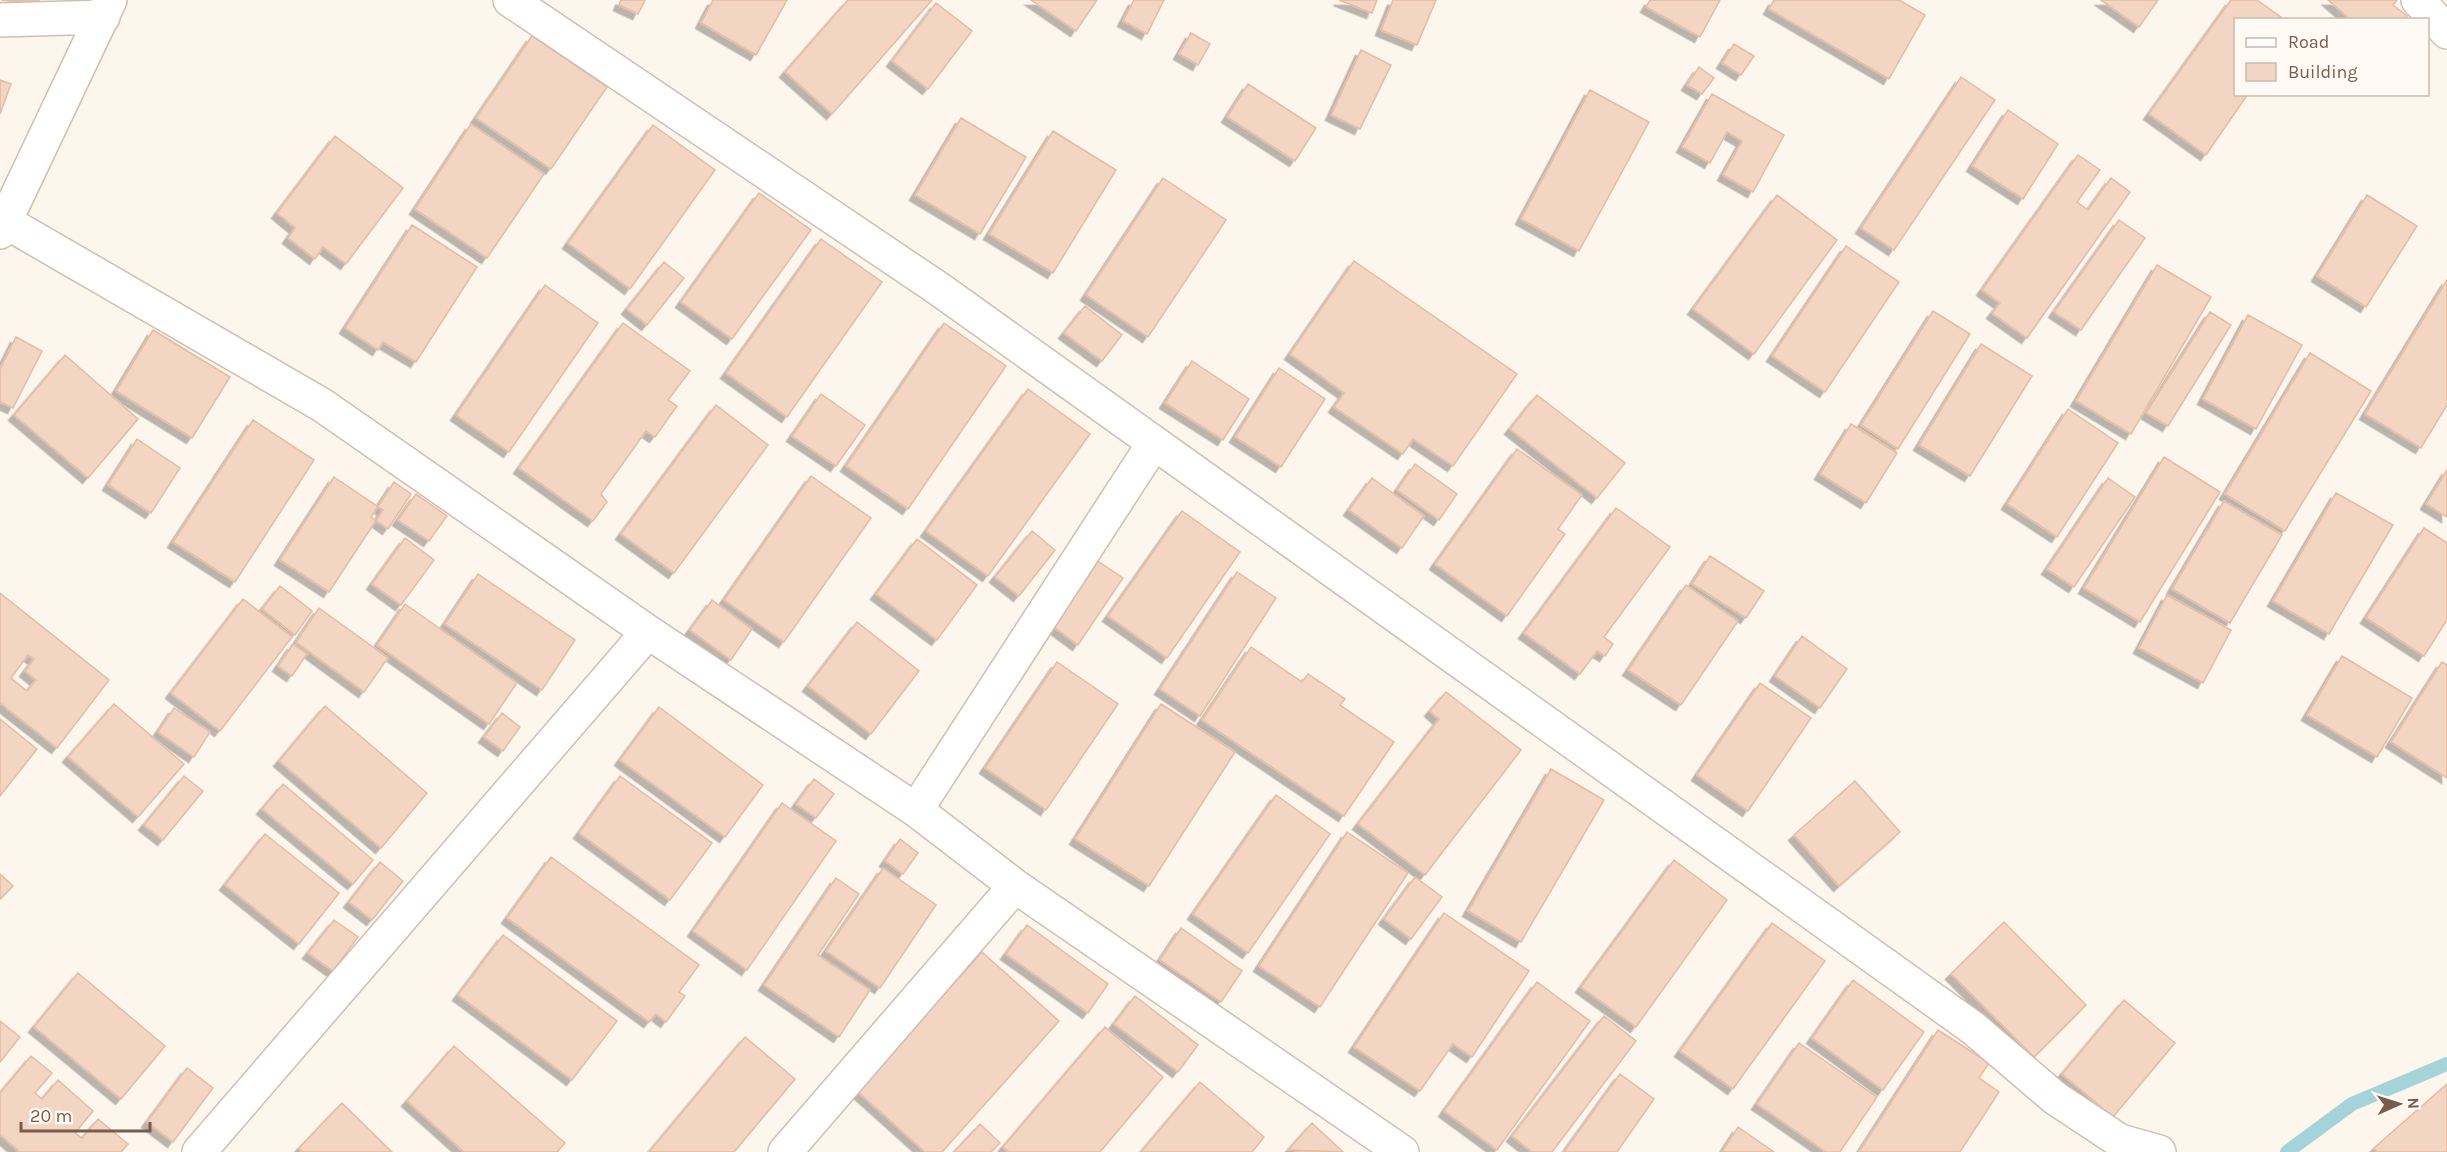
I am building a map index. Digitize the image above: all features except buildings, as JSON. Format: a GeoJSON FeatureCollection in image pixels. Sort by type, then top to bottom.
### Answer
{"type":"FeatureCollection","features":[{"type":"Feature","properties":{"kind":"street"},"geometry":{"type":"LineString","coordinates":[[510,0],[939,289],[1973,1028],[2055,1098],[2120,1142],[2159,1152]]}},
{"type":"Feature","properties":{"kind":"street"},"geometry":{"type":"LineString","coordinates":[[2418,0],[2447,32]]}},
{"type":"Feature","properties":{"kind":"street"},"geometry":{"type":"LineString","coordinates":[[0,20],[106,8]]}},
{"type":"Feature","properties":{"kind":"street"},"geometry":{"type":"LineString","coordinates":[[106,8],[3,227],[322,405],[648,632],[916,810],[1015,886],[1402,1152]]}},
{"type":"Feature","properties":{"kind":"street"},"geometry":{"type":"LineString","coordinates":[[916,810],[1154,443]]}},
{"type":"Feature","properties":{"kind":"street"},"geometry":{"type":"LineString","coordinates":[[199,1152],[648,632]]}},
{"type":"Feature","properties":{"kind":"street"},"geometry":{"type":"LineString","coordinates":[[785,1152],[1015,886]]}},
{"type":"Feature","properties":{"kind":"waterway"},"geometry":{"type":"LineString","coordinates":[[2287,1152],[2352,1104],[2447,1064]]}}]}
